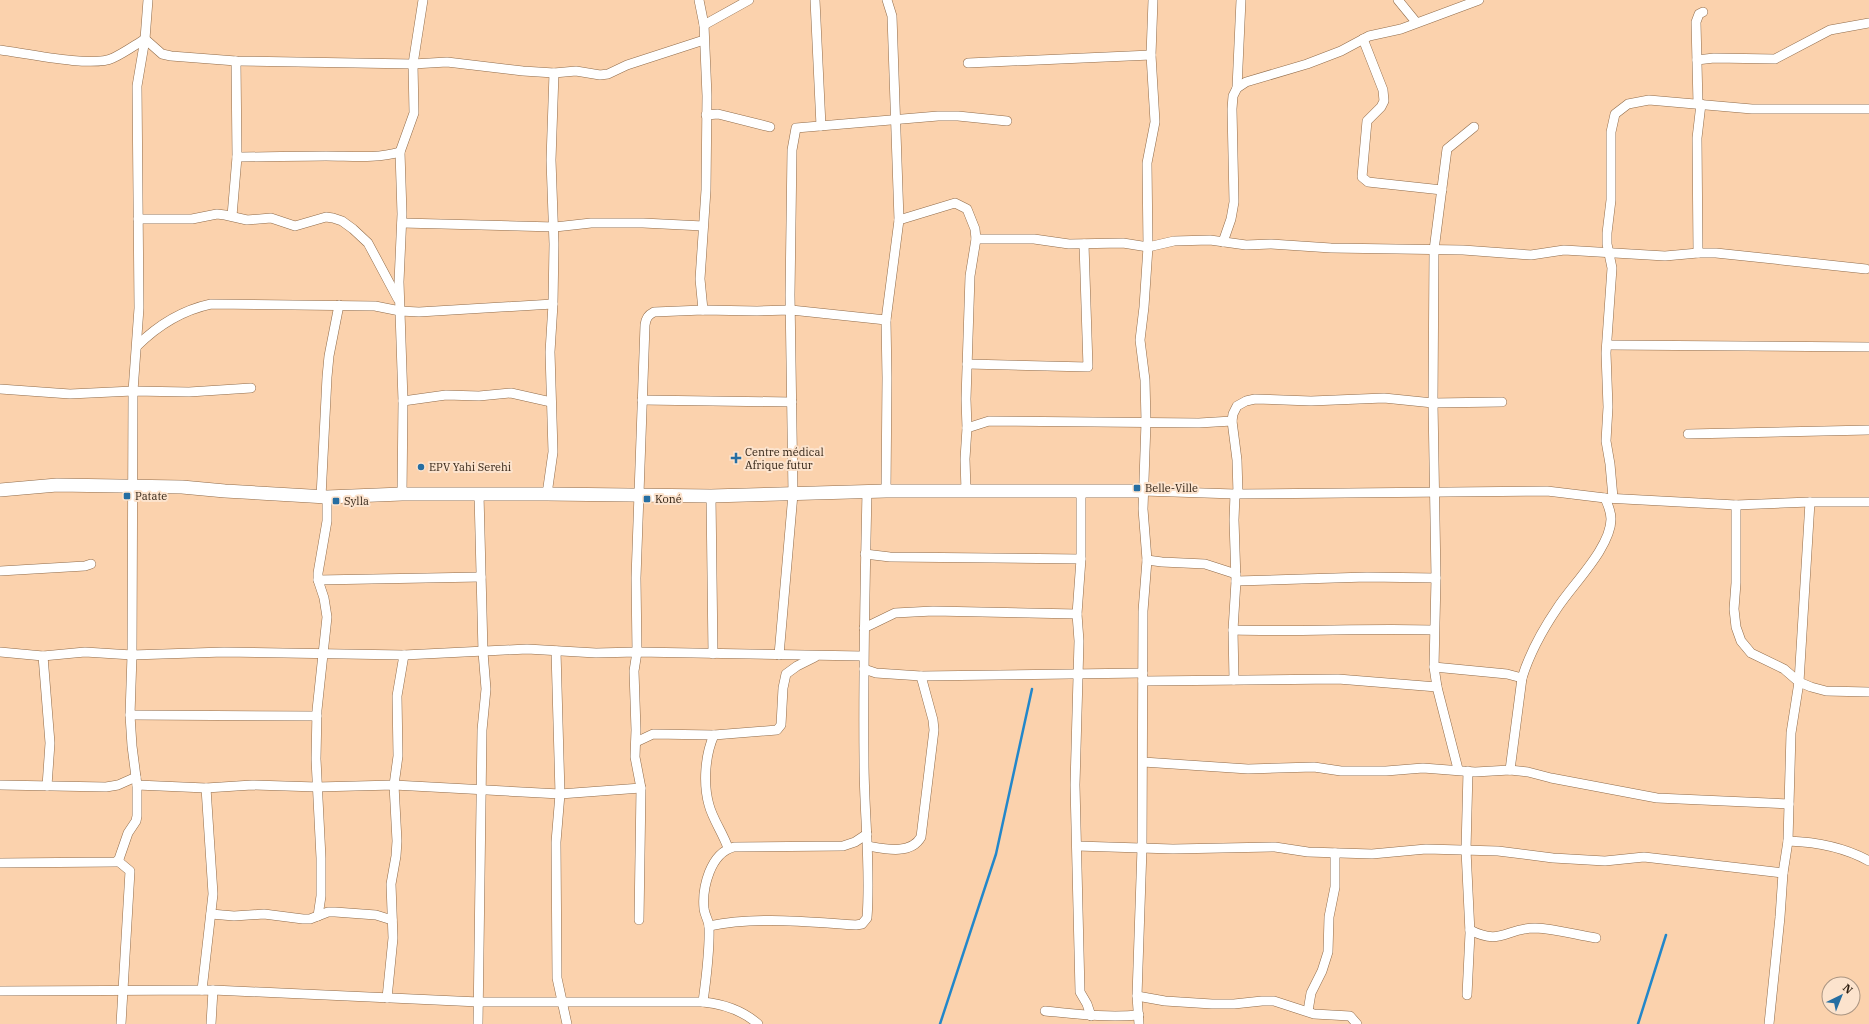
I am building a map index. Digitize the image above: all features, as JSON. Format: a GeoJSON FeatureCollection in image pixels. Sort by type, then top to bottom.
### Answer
{"type":"FeatureCollection","features":[{"type":"Feature","properties":{"kind":"street"},"geometry":{"type":"LineString","coordinates":[[118,861],[128,833],[136,821],[137,781],[130,715],[132,655],[133,392],[139,308],[137,86],[145,39],[148,0]]}},
{"type":"Feature","properties":{"kind":"street"},"geometry":{"type":"LineString","coordinates":[[402,494],[402,401],[398,282],[402,223],[400,152],[414,114],[413,64],[423,0]]}},
{"type":"Feature","properties":{"kind":"street"},"geometry":{"type":"LineString","coordinates":[[699,0],[704,26],[706,115],[706,190],[700,279],[703,310]]}},
{"type":"Feature","properties":{"kind":"street"},"geometry":{"type":"LineString","coordinates":[[704,26],[749,0]]}},
{"type":"Feature","properties":{"kind":"street"},"geometry":{"type":"LineString","coordinates":[[815,0],[821,126]]}},
{"type":"Feature","properties":{"kind":"street"},"geometry":{"type":"LineString","coordinates":[[886,491],[886,320],[899,220],[892,16],[887,0]]}},
{"type":"Feature","properties":{"kind":"street"},"geometry":{"type":"LineString","coordinates":[[1045,1011],[1139,1019],[1137,996],[1142,848],[1143,611],[1147,560],[1142,509],[1146,422],[1145,380],[1140,340],[1148,247],[1147,163],[1155,122],[1151,55],[1153,0]]}},
{"type":"Feature","properties":{"kind":"street"},"geometry":{"type":"LineString","coordinates":[[1223,242],[1231,219],[1234,202],[1232,109],[1233,96],[1237,88],[1241,0]]}},
{"type":"Feature","properties":{"kind":"street"},"geometry":{"type":"LineString","coordinates":[[1398,0],[1416,22]]}},
{"type":"Feature","properties":{"kind":"street"},"geometry":{"type":"LineString","coordinates":[[1237,88],[1246,82],[1323,59],[1369,36],[1401,29],[1416,22],[1479,0]]}},
{"type":"Feature","properties":{"kind":"street"},"geometry":{"type":"LineString","coordinates":[[1698,252],[1697,138],[1700,104],[1696,22],[1699,14],[1703,12]]}},
{"type":"Feature","properties":{"kind":"street"},"geometry":{"type":"LineString","coordinates":[[1697,60],[1714,58],[1775,59],[1830,30],[1869,23]]}},
{"type":"Feature","properties":{"kind":"street"},"geometry":{"type":"LineString","coordinates":[[0,50],[74,60],[104,61],[113,58],[145,39]]}},
{"type":"Feature","properties":{"kind":"street"},"geometry":{"type":"LineString","coordinates":[[145,39],[162,54],[236,61],[413,64],[447,62],[523,71],[554,73],[576,71],[600,75],[608,74],[633,63],[704,40]]}},
{"type":"Feature","properties":{"kind":"street"},"geometry":{"type":"LineString","coordinates":[[1363,39],[1383,90],[1384,101],[1381,107],[1367,121],[1362,177],[1368,182],[1442,190]]}},
{"type":"Feature","properties":{"kind":"street"},"geometry":{"type":"LineString","coordinates":[[968,63],[1151,55]]}},
{"type":"Feature","properties":{"kind":"street"},"geometry":{"type":"LineString","coordinates":[[232,216],[236,156],[236,61]]}},
{"type":"Feature","properties":{"kind":"street"},"geometry":{"type":"LineString","coordinates":[[547,494],[553,452],[550,352],[553,304],[554,227],[551,160],[554,73]]}},
{"type":"Feature","properties":{"kind":"street"},"geometry":{"type":"LineString","coordinates":[[1510,770],[1522,678],[1538,637],[1558,606],[1593,560],[1606,537],[1611,519],[1609,498],[1610,464],[1606,441],[1608,407],[1607,344],[1612,268],[1607,233],[1611,200],[1610,132],[1615,114],[1628,104],[1649,100],[1752,109],[1869,108]]}},
{"type":"Feature","properties":{"kind":"street"},"geometry":{"type":"LineString","coordinates":[[706,115],[718,114],[770,126]]}},
{"type":"Feature","properties":{"kind":"street"},"geometry":{"type":"LineString","coordinates":[[778,655],[793,494],[790,310],[792,150],[796,128],[958,116],[1007,121]]}},
{"type":"Feature","properties":{"kind":"street"},"geometry":{"type":"LineString","coordinates":[[1458,770],[1437,687],[1434,667],[1433,630],[1436,578],[1436,491],[1433,403],[1434,250],[1447,149],[1474,127]]}},
{"type":"Feature","properties":{"kind":"street"},"geometry":{"type":"LineString","coordinates":[[236,156],[383,157],[400,152]]}},
{"type":"Feature","properties":{"kind":"street"},"geometry":{"type":"LineString","coordinates":[[899,220],[955,203],[967,210],[975,229],[976,239],[970,276],[965,459],[966,491]]}},
{"type":"Feature","properties":{"kind":"street"},"geometry":{"type":"LineString","coordinates":[[138,219],[192,219],[217,214],[247,220],[271,218],[295,226],[326,217],[342,221],[362,236],[368,243],[400,307]]}},
{"type":"Feature","properties":{"kind":"street"},"geometry":{"type":"LineString","coordinates":[[402,223],[554,227],[591,223],[703,226]]}},
{"type":"Feature","properties":{"kind":"street"},"geometry":{"type":"LineString","coordinates":[[976,239],[1034,239],[1068,244],[1123,244],[1148,247],[1189,240],[1246,245],[1271,244],[1331,248],[1434,250],[1531,255],[1564,250],[1665,256],[1698,252],[1866,269]]}},
{"type":"Feature","properties":{"kind":"street"},"geometry":{"type":"LineString","coordinates":[[967,364],[1088,367],[1084,244]]}},
{"type":"Feature","properties":{"kind":"street"},"geometry":{"type":"LineString","coordinates":[[137,346],[148,335],[163,325],[198,307],[211,304],[375,306],[400,307],[434,312],[553,304]]}},
{"type":"Feature","properties":{"kind":"street"},"geometry":{"type":"LineString","coordinates":[[318,916],[321,896],[317,787],[317,716],[324,652],[326,608],[318,580],[327,521],[324,497],[327,377],[329,356],[339,305]]}},
{"type":"Feature","properties":{"kind":"street"},"geometry":{"type":"LineString","coordinates":[[639,920],[641,788],[635,757],[634,678],[637,652],[636,578],[646,319],[649,314],[654,312],[703,310],[757,312],[790,310],[886,320]]}},
{"type":"Feature","properties":{"kind":"street"},"geometry":{"type":"LineString","coordinates":[[1607,344],[1869,347]]}},
{"type":"Feature","properties":{"kind":"street"},"geometry":{"type":"LineString","coordinates":[[0,389],[70,394],[189,392],[251,388]]}},
{"type":"Feature","properties":{"kind":"street"},"geometry":{"type":"LineString","coordinates":[[402,401],[446,395],[480,396],[511,393],[552,402]]}},
{"type":"Feature","properties":{"kind":"street"},"geometry":{"type":"LineString","coordinates":[[1234,680],[1233,630],[1236,577],[1234,520],[1237,494],[1238,460],[1232,421],[1233,414],[1237,406],[1246,401],[1255,399],[1311,401],[1384,398],[1433,403],[1502,402]]}},
{"type":"Feature","properties":{"kind":"street"},"geometry":{"type":"LineString","coordinates":[[642,400],[792,402]]}},
{"type":"Feature","properties":{"kind":"street"},"geometry":{"type":"LineString","coordinates":[[967,428],[989,421],[1199,423],[1232,421]]}},
{"type":"Feature","properties":{"kind":"street"},"geometry":{"type":"LineString","coordinates":[[1688,434],[1869,430]]}},
{"type":"Feature","properties":{"kind":"street"},"geometry":{"type":"LineString","coordinates":[[0,490],[56,485],[182,487],[324,497],[402,494],[711,496],[886,491],[1143,491],[1237,494],[1547,491],[1609,498],[1736,505],[1810,502],[1869,502]]}},
{"type":"Feature","properties":{"kind":"street"},"geometry":{"type":"LineString","coordinates":[[1080,491],[1081,559],[1076,614],[1078,672],[1075,785],[1080,992],[1087,1004],[1091,1016]]}},
{"type":"Feature","properties":{"kind":"street"},"geometry":{"type":"LineString","coordinates":[[709,926],[727,922],[750,921],[862,924],[868,918],[868,846],[864,787],[864,628],[867,492]]}},
{"type":"Feature","properties":{"kind":"street"},"geometry":{"type":"LineString","coordinates":[[478,1024],[482,730],[486,689],[483,652],[479,494]]}},
{"type":"Feature","properties":{"kind":"street"},"geometry":{"type":"LineString","coordinates":[[711,496],[713,654]]}},
{"type":"Feature","properties":{"kind":"street"},"geometry":{"type":"LineString","coordinates":[[1769,1024],[1783,873],[1788,841],[1791,733],[1799,682],[1810,502]]}},
{"type":"Feature","properties":{"kind":"street"},"geometry":{"type":"LineString","coordinates":[[1736,505],[1736,583],[1734,609],[1736,627],[1741,641],[1752,653],[1784,668],[1799,682],[1826,691],[1869,692]]}},
{"type":"Feature","properties":{"kind":"street"},"geometry":{"type":"LineString","coordinates":[[865,554],[890,557],[1081,559]]}},
{"type":"Feature","properties":{"kind":"street"},"geometry":{"type":"LineString","coordinates":[[1147,560],[1205,564],[1236,577],[1436,578]]}},
{"type":"Feature","properties":{"kind":"street"},"geometry":{"type":"LineString","coordinates":[[0,571],[85,566],[91,564]]}},
{"type":"Feature","properties":{"kind":"street"},"geometry":{"type":"LineString","coordinates":[[318,580],[481,577]]}},
{"type":"Feature","properties":{"kind":"street"},"geometry":{"type":"LineString","coordinates":[[864,628],[895,613],[933,611],[1076,614]]}},
{"type":"Feature","properties":{"kind":"street"},"geometry":{"type":"LineString","coordinates":[[1233,630],[1433,630]]}},
{"type":"Feature","properties":{"kind":"street"},"geometry":{"type":"LineString","coordinates":[[0,652],[43,656],[85,652],[132,655],[177,652],[324,652],[404,654],[483,652],[527,649],[596,653],[637,652],[864,656]]}},
{"type":"Feature","properties":{"kind":"street"},"geometry":{"type":"LineString","coordinates":[[556,651],[560,794],[556,842],[557,978],[567,1024]]}},
{"type":"Feature","properties":{"kind":"street"},"geometry":{"type":"LineString","coordinates":[[387,998],[393,938],[391,889],[397,841],[394,785],[398,756],[397,696],[404,654]]}},
{"type":"Feature","properties":{"kind":"street"},"geometry":{"type":"LineString","coordinates":[[43,656],[50,743],[47,786]]}},
{"type":"Feature","properties":{"kind":"street"},"geometry":{"type":"LineString","coordinates":[[636,742],[653,734],[714,735],[774,730],[780,728],[783,688],[786,674],[815,656]]}},
{"type":"Feature","properties":{"kind":"street"},"geometry":{"type":"LineString","coordinates":[[1434,667],[1507,674],[1522,678]]}},
{"type":"Feature","properties":{"kind":"street"},"geometry":{"type":"LineString","coordinates":[[864,670],[876,673],[920,676],[1078,672],[1143,677],[1234,680],[1338,679],[1437,687]]}},
{"type":"Feature","properties":{"kind":"street"},"geometry":{"type":"LineString","coordinates":[[868,846],[885,849],[909,848],[914,846],[921,837],[934,730],[933,720],[920,676]]}},
{"type":"Feature","properties":{"kind":"street"},"geometry":{"type":"LineString","coordinates":[[130,715],[317,716]]}},
{"type":"Feature","properties":{"kind":"street"},"geometry":{"type":"LineString","coordinates":[[714,735],[708,753],[707,793],[709,806],[728,848]]}},
{"type":"Feature","properties":{"kind":"street"},"geometry":{"type":"LineString","coordinates":[[1142,762],[1248,769],[1314,767],[1341,771],[1386,771],[1423,768],[1468,771],[1510,770],[1528,772],[1551,778],[1657,798],[1789,804]]}},
{"type":"Feature","properties":{"kind":"street"},"geometry":{"type":"LineString","coordinates":[[1467,995],[1470,930],[1466,850],[1468,771]]}},
{"type":"Feature","properties":{"kind":"street"},"geometry":{"type":"LineString","coordinates":[[0,785],[106,787],[137,781],[206,788],[252,785],[317,787],[394,785],[560,794],[641,788]]}},
{"type":"Feature","properties":{"kind":"street"},"geometry":{"type":"LineString","coordinates":[[202,990],[213,894],[206,788]]}},
{"type":"Feature","properties":{"kind":"street"},"geometry":{"type":"LineString","coordinates":[[703,1002],[709,926],[704,910],[707,879],[718,858],[728,848],[744,846],[843,846],[855,842],[867,834]]}},
{"type":"Feature","properties":{"kind":"street"},"geometry":{"type":"LineString","coordinates":[[1788,841],[1826,845],[1869,861]]}},
{"type":"Feature","properties":{"kind":"street"},"geometry":{"type":"LineString","coordinates":[[1077,846],[1220,849],[1275,847],[1308,852],[1372,854],[1426,849],[1466,850],[1525,853],[1553,858],[1605,861],[1644,857],[1783,873]]}},
{"type":"Feature","properties":{"kind":"street"},"geometry":{"type":"LineString","coordinates":[[1308,1011],[1311,993],[1322,971],[1328,952],[1329,916],[1335,887],[1335,853]]}},
{"type":"Feature","properties":{"kind":"street"},"geometry":{"type":"LineString","coordinates":[[0,863],[118,861],[130,871],[121,1024]]}},
{"type":"Feature","properties":{"kind":"street"},"geometry":{"type":"LineString","coordinates":[[211,914],[234,916],[264,914],[294,919],[310,919],[335,912],[376,915],[392,920]]}},
{"type":"Feature","properties":{"kind":"street"},"geometry":{"type":"LineString","coordinates":[[1470,930],[1484,937],[1492,938],[1532,928],[1544,928],[1596,938]]}},
{"type":"Feature","properties":{"kind":"street"},"geometry":{"type":"LineString","coordinates":[[0,991],[213,990],[479,1002],[703,1002],[721,1004],[734,1009],[751,1018],[758,1024]]}},
{"type":"Feature","properties":{"kind":"street"},"geometry":{"type":"LineString","coordinates":[[211,1024],[213,990]]}},
{"type":"Feature","properties":{"kind":"street"},"geometry":{"type":"LineString","coordinates":[[1137,996],[1165,1001],[1212,1004],[1234,1004],[1262,1000],[1274,1001],[1322,1015],[1341,1014],[1350,1016],[1357,1024]]}},
{"type":"Feature","properties":{"kind":"waterway"},"geometry":{"type":"LineString","coordinates":[[940,1024],[996,854],[1032,689]]}},
{"type":"Feature","properties":{"kind":"waterway"},"geometry":{"type":"LineString","coordinates":[[1638,1024],[1666,935]]}},
{"type":"Feature","properties":{"kind":"place","name":"Centre médical Afrique futur"},"geometry":{"type":"Point","coordinates":[736,458]}},
{"type":"Feature","properties":{"kind":"place","name":"EPV Yahi Serehi"},"geometry":{"type":"Point","coordinates":[421,467]}},
{"type":"Feature","properties":{"kind":"place","name":"Belle-Ville"},"geometry":{"type":"Point","coordinates":[1137,488]}},
{"type":"Feature","properties":{"kind":"place","name":"Patate"},"geometry":{"type":"Point","coordinates":[127,496]}},
{"type":"Feature","properties":{"kind":"place","name":"Koné"},"geometry":{"type":"Point","coordinates":[647,499]}},
{"type":"Feature","properties":{"kind":"place","name":"Sylla"},"geometry":{"type":"Point","coordinates":[336,501]}}]}
